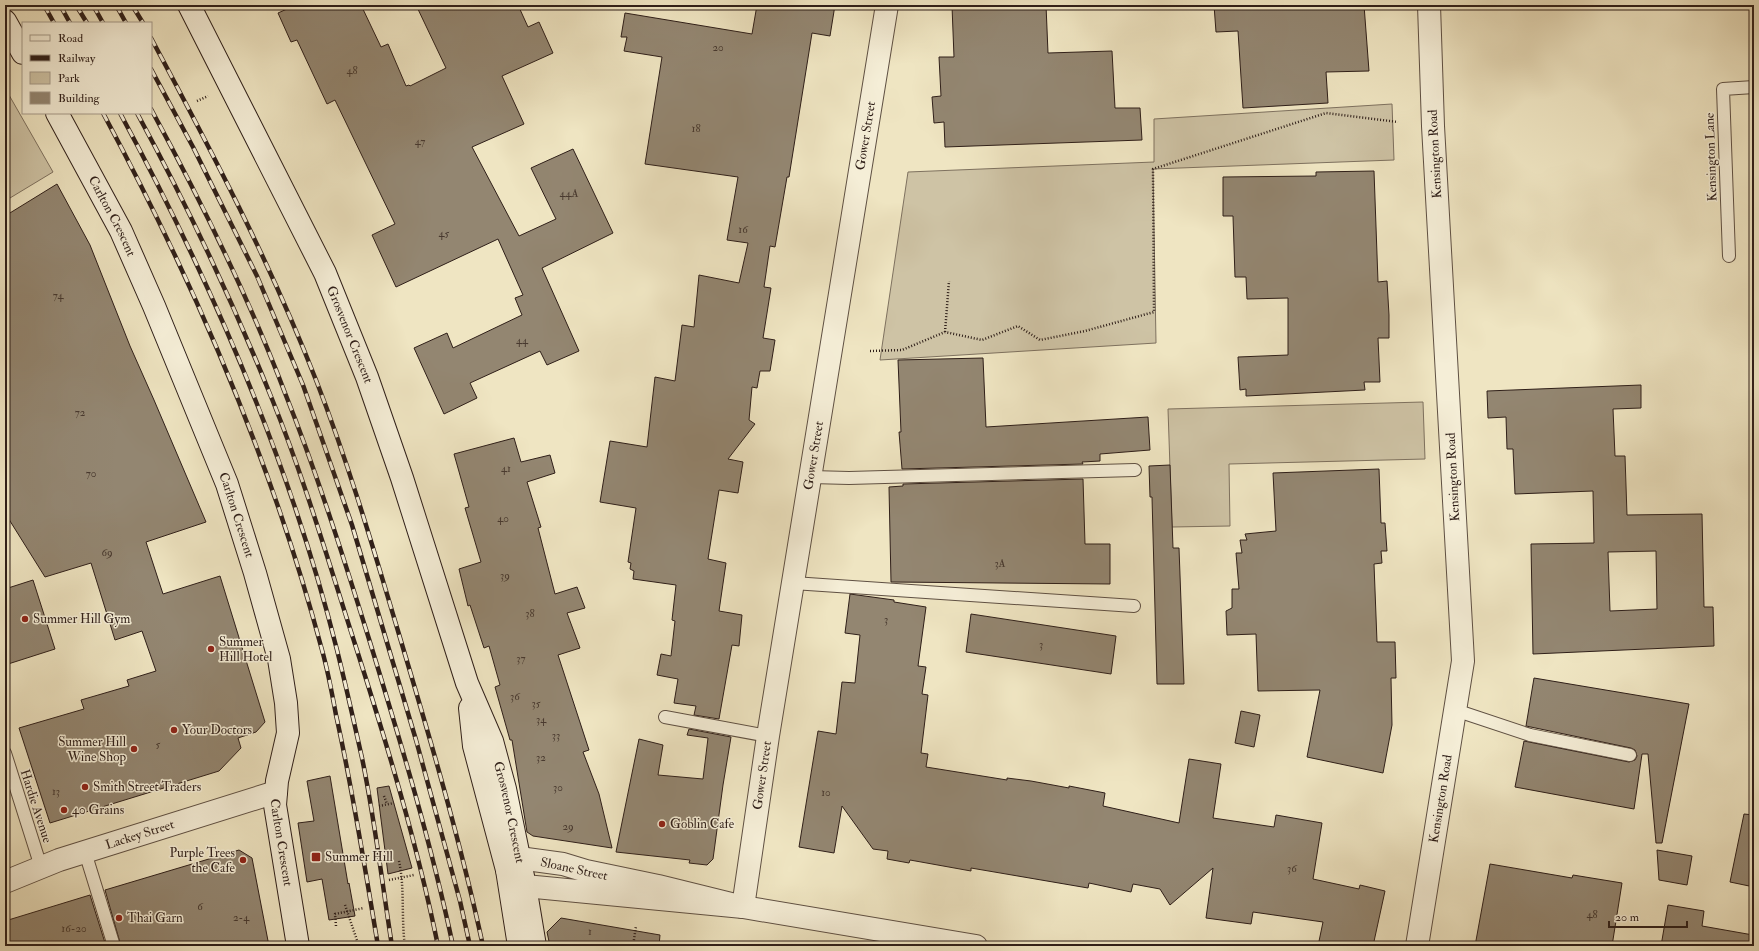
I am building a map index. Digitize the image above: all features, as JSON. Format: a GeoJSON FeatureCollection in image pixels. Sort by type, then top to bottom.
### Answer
{"type":"FeatureCollection","features":[{"type":"Feature","properties":{"kind":"street","name":"Grosvenor Crescent"},"geometry":{"type":"LineString","coordinates":[[189,5],[325,273],[367,378],[402,478],[467,684],[492,741],[504,789],[519,946]]}},
{"type":"Feature","properties":{"kind":"street","name":"Gower Street"},"geometry":{"type":"LineString","coordinates":[[743,907],[768,736],[887,5]]}},
{"type":"Feature","properties":{"kind":"street","name":"Kensington Road"},"geometry":{"type":"LineString","coordinates":[[1417,946],[1463,661],[1433,126],[1429,5]]}},
{"type":"Feature","properties":{"kind":"street"},"geometry":{"type":"LineString","coordinates":[[5,21],[22,51]]}},
{"type":"Feature","properties":{"kind":"street","name":"Carlton Crescent"},"geometry":{"type":"LineString","coordinates":[[58,114],[121,231],[154,306],[212,449],[240,523],[268,617],[286,703],[288,733],[276,792],[275,805],[298,946]]}},
{"type":"Feature","properties":{"kind":"street","name":"Lackey Street"},"geometry":{"type":"LineString","coordinates":[[5,882],[41,867],[85,852],[276,792]]}},
{"type":"Feature","properties":{"kind":"street","name":"Grosvenor Crescent"},"geometry":{"type":"LineString","coordinates":[[512,864],[525,886],[535,946]]}},
{"type":"Feature","properties":{"kind":"street","name":"Sloane Street"},"geometry":{"type":"LineString","coordinates":[[512,864],[563,864],[586,871],[658,886],[743,907]]}},
{"type":"Feature","properties":{"kind":"street","name":"Sloane Street"},"geometry":{"type":"LineString","coordinates":[[525,886],[743,907],[976,946]]}},
{"type":"Feature","properties":{"kind":"lane","name":"Kensington Lane"},"geometry":{"type":"LineString","coordinates":[[1730,256],[1723,89],[1754,87]]}},
{"type":"Feature","properties":{"kind":"lane"},"geometry":{"type":"LineString","coordinates":[[811,477],[849,478],[1135,470]]}},
{"type":"Feature","properties":{"kind":"lane"},"geometry":{"type":"LineString","coordinates":[[793,583],[1134,606]]}},
{"type":"Feature","properties":{"kind":"lane"},"geometry":{"type":"LineString","coordinates":[[1455,710],[1530,735],[1630,755]]}},
{"type":"Feature","properties":{"kind":"lane"},"geometry":{"type":"LineString","coordinates":[[664,717],[768,736]]}},
{"type":"Feature","properties":{"kind":"lane","name":"Hardie Avenue"},"geometry":{"type":"LineString","coordinates":[[5,754],[41,867]]}},
{"type":"Feature","properties":{"kind":"lane"},"geometry":{"type":"LineString","coordinates":[[85,852],[114,946]]}},
{"type":"Feature","properties":{"kind":"path"},"geometry":{"type":"LineString","coordinates":[[870,351],[902,350],[945,332],[982,340],[1018,326],[1040,340],[1085,331],[1154,312],[1153,169],[1326,113],[1398,122]]}},
{"type":"Feature","properties":{"kind":"path"},"geometry":{"type":"LineString","coordinates":[[945,332],[949,281]]}},
{"type":"Feature","properties":{"kind":"path"},"geometry":{"type":"LineString","coordinates":[[384,796],[387,804]]}},
{"type":"Feature","properties":{"kind":"path"},"geometry":{"type":"LineString","coordinates":[[379,806],[394,803]]}},
{"type":"Feature","properties":{"kind":"path"},"geometry":{"type":"LineString","coordinates":[[399,861],[402,878],[403,929],[405,946]]}},
{"type":"Feature","properties":{"kind":"path"},"geometry":{"type":"LineString","coordinates":[[389,880],[414,875]]}},
{"type":"Feature","properties":{"kind":"path"},"geometry":{"type":"LineString","coordinates":[[345,905],[359,946]]}},
{"type":"Feature","properties":{"kind":"path"},"geometry":{"type":"LineString","coordinates":[[336,926],[335,914],[364,908]]}},
{"type":"Feature","properties":{"kind":"path"},"geometry":{"type":"LineString","coordinates":[[633,946],[636,926]]}},
{"type":"Feature","properties":{"kind":"green space"},"geometry":{"type":"Polygon","coordinates":[[[5,88],[53,172],[5,201],[5,88]]]}},
{"type":"Feature","properties":{"kind":"green space"},"geometry":{"type":"Polygon","coordinates":[[[1392,104],[1394,160],[1153,169],[1156,343],[880,360],[908,172],[1154,162],[1154,119],[1392,104]]]}},
{"type":"Feature","properties":{"kind":"green space"},"geometry":{"type":"Polygon","coordinates":[[[1423,402],[1425,459],[1229,464],[1230,526],[1172,527],[1168,409],[1423,402]]]}},
{"type":"Feature","properties":{"kind":"building"},"geometry":{"type":"Polygon","coordinates":[[[296,5],[361,5],[381,47],[388,44],[406,86],[410,86],[446,68],[416,5],[518,5],[528,27],[539,22],[553,53],[502,76],[524,124],[472,147],[519,236],[556,219],[531,168],[573,149],[613,233],[542,268],[579,351],[547,365],[540,351],[470,383],[477,398],[444,414],[414,348],[447,333],[453,348],[522,315],[515,298],[523,295],[498,239],[396,287],[372,235],[395,224],[335,100],[327,104],[297,40],[291,42],[278,13],[296,5]]]}},
{"type":"Feature","properties":{"kind":"building"},"geometry":{"type":"Polygon","coordinates":[[[757,5],[835,5],[830,36],[812,33],[789,177],[787,177],[775,247],[770,246],[764,287],[771,288],[763,338],[775,340],[770,371],[760,371],[757,388],[752,387],[749,420],[755,424],[728,459],[743,462],[738,493],[719,490],[708,559],[726,563],[719,611],[742,615],[739,646],[732,645],[719,719],[694,715],[696,706],[674,703],[678,679],[657,675],[661,654],[671,656],[675,621],[672,620],[676,585],[633,579],[634,571],[630,569],[631,563],[628,562],[636,508],[600,502],[610,441],[647,447],[655,377],[675,381],[682,325],[694,327],[699,275],[739,283],[748,243],[727,240],[738,177],[645,164],[662,57],[624,51],[627,37],[621,37],[625,13],[752,34],[757,5]]]}},
{"type":"Feature","properties":{"kind":"building"},"geometry":{"type":"Polygon","coordinates":[[[1046,5],[1048,53],[1112,51],[1115,108],[1140,108],[1142,140],[945,147],[944,122],[934,123],[932,97],[941,96],[939,57],[954,57],[952,6],[1046,5]]]}},
{"type":"Feature","properties":{"kind":"building"},"geometry":{"type":"Polygon","coordinates":[[[1214,5],[1364,5],[1369,71],[1326,72],[1328,103],[1243,108],[1238,31],[1216,32],[1214,5]]]}},
{"type":"Feature","properties":{"kind":"building"},"geometry":{"type":"Polygon","coordinates":[[[1374,171],[1378,282],[1387,281],[1389,315],[1389,338],[1378,338],[1380,382],[1364,382],[1365,390],[1246,396],[1246,389],[1240,390],[1238,357],[1288,355],[1288,298],[1247,299],[1246,277],[1235,277],[1233,216],[1223,216],[1223,177],[1316,176],[1316,172],[1374,171]]]}},
{"type":"Feature","properties":{"kind":"building"},"geometry":{"type":"Polygon","coordinates":[[[57,184],[90,245],[130,346],[206,522],[146,542],[163,594],[220,576],[265,722],[256,732],[238,738],[241,748],[219,771],[50,823],[19,728],[84,709],[81,700],[129,686],[127,680],[156,671],[142,631],[115,640],[91,563],[45,577],[5,513],[5,216],[57,184]]]}},
{"type":"Feature","properties":{"kind":"building"},"geometry":{"type":"Polygon","coordinates":[[[983,358],[986,427],[1148,417],[1150,450],[1100,454],[1100,461],[1082,462],[1083,464],[902,469],[899,432],[901,432],[898,360],[983,358]]]}},
{"type":"Feature","properties":{"kind":"building"},"geometry":{"type":"Polygon","coordinates":[[[1641,385],[1641,408],[1613,409],[1615,456],[1625,456],[1627,515],[1702,514],[1704,607],[1713,607],[1714,646],[1533,654],[1531,544],[1594,543],[1593,491],[1515,494],[1513,449],[1507,449],[1506,417],[1488,418],[1487,391],[1641,385]],[[1656,551],[1608,552],[1610,611],[1657,609],[1656,551]]]}},
{"type":"Feature","properties":{"kind":"building"},"geometry":{"type":"Polygon","coordinates":[[[514,438],[521,462],[550,455],[555,473],[527,482],[541,527],[538,528],[555,594],[577,587],[585,608],[567,613],[580,648],[558,655],[589,750],[583,752],[599,794],[612,848],[533,836],[527,832],[512,740],[510,740],[495,687],[500,685],[489,646],[484,648],[470,605],[468,606],[459,569],[481,562],[465,508],[469,507],[454,454],[514,438]]]}},
{"type":"Feature","properties":{"kind":"building"},"geometry":{"type":"Polygon","coordinates":[[[1170,465],[1173,548],[1179,548],[1184,684],[1157,684],[1152,497],[1150,497],[1149,466],[1170,465]]]}},
{"type":"Feature","properties":{"kind":"building"},"geometry":{"type":"Polygon","coordinates":[[[1379,469],[1381,523],[1385,523],[1387,551],[1381,551],[1382,563],[1374,564],[1377,642],[1395,642],[1396,678],[1391,678],[1392,725],[1383,773],[1307,757],[1320,690],[1258,691],[1256,634],[1227,635],[1226,611],[1232,608],[1232,589],[1239,589],[1236,553],[1242,553],[1240,540],[1247,540],[1245,534],[1276,531],[1273,473],[1379,469]]]}},
{"type":"Feature","properties":{"kind":"building"},"geometry":{"type":"Polygon","coordinates":[[[1083,479],[1085,544],[1110,544],[1110,584],[891,582],[889,487],[903,486],[903,484],[1083,479]]]}},
{"type":"Feature","properties":{"kind":"building","name":"Summer Hill Gym"},"geometry":{"type":"Polygon","coordinates":[[[33,580],[55,649],[5,665],[5,589],[33,580]]]}},
{"type":"Feature","properties":{"kind":"building"},"geometry":{"type":"Polygon","coordinates":[[[850,594],[894,600],[894,602],[926,607],[918,666],[926,667],[922,694],[928,695],[921,753],[928,754],[926,767],[1007,780],[1007,778],[1031,781],[1069,788],[1069,786],[1105,793],[1103,806],[1179,823],[1189,759],[1221,764],[1213,818],[1274,827],[1276,815],[1322,823],[1313,879],[1359,889],[1360,885],[1385,891],[1373,946],[1318,946],[1323,922],[1253,912],[1251,924],[1206,918],[1213,868],[1170,905],[1160,889],[1133,884],[1131,892],[1089,883],[1088,888],[971,868],[971,871],[910,860],[909,863],[887,859],[888,851],[873,849],[842,806],[834,853],[799,847],[818,731],[836,734],[842,682],[855,683],[860,635],[845,633],[850,594]]]}},
{"type":"Feature","properties":{"kind":"building"},"geometry":{"type":"Polygon","coordinates":[[[971,614],[1116,636],[1111,674],[966,652],[971,614]]]}},
{"type":"Feature","properties":{"kind":"building"},"geometry":{"type":"Polygon","coordinates":[[[1534,678],[1689,704],[1662,843],[1656,843],[1648,754],[1642,754],[1634,809],[1515,787],[1524,741],[1629,762],[1635,760],[1637,756],[1635,750],[1631,748],[1526,726],[1534,678]]]}},
{"type":"Feature","properties":{"kind":"building"},"geometry":{"type":"Polygon","coordinates":[[[1241,711],[1260,715],[1254,747],[1235,743],[1241,711]]]}},
{"type":"Feature","properties":{"kind":"building"},"geometry":{"type":"Polygon","coordinates":[[[689,729],[731,737],[713,859],[707,865],[689,863],[690,860],[616,852],[639,739],[663,745],[658,775],[703,779],[708,738],[687,735],[689,729]]]}},
{"type":"Feature","properties":{"kind":"building"},"geometry":{"type":"Polygon","coordinates":[[[330,776],[348,884],[349,883],[355,916],[329,920],[322,879],[307,882],[298,823],[314,821],[307,781],[330,776]]]}},
{"type":"Feature","properties":{"kind":"building"},"geometry":{"type":"Polygon","coordinates":[[[389,786],[412,868],[388,874],[377,788],[389,786]]]}},
{"type":"Feature","properties":{"kind":"building"},"geometry":{"type":"Polygon","coordinates":[[[1744,814],[1754,815],[1754,887],[1730,882],[1744,814]]]}},
{"type":"Feature","properties":{"kind":"building"},"geometry":{"type":"Polygon","coordinates":[[[239,850],[252,858],[269,946],[121,946],[105,890],[239,850]]]}},
{"type":"Feature","properties":{"kind":"building"},"geometry":{"type":"Polygon","coordinates":[[[1657,850],[1692,856],[1687,885],[1659,880],[1657,850]]]}},
{"type":"Feature","properties":{"kind":"building"},"geometry":{"type":"Polygon","coordinates":[[[1490,864],[1572,878],[1573,875],[1622,883],[1612,946],[1475,946],[1490,864]]]}},
{"type":"Feature","properties":{"kind":"building"},"geometry":{"type":"Polygon","coordinates":[[[90,895],[106,946],[5,946],[5,921],[90,895]]]}},
{"type":"Feature","properties":{"kind":"building"},"geometry":{"type":"Polygon","coordinates":[[[1668,905],[1704,911],[1702,926],[1753,935],[1752,946],[1661,946],[1668,905]]]}},
{"type":"Feature","properties":{"kind":"building"},"geometry":{"type":"Polygon","coordinates":[[[561,918],[660,935],[659,946],[550,946],[547,932],[561,918]]]}},
{"type":"Feature","properties":{"kind":"railway"},"geometry":{"type":"LineString","coordinates":[[44,5],[53,22]]}},
{"type":"Feature","properties":{"kind":"railway"},"geometry":{"type":"LineString","coordinates":[[60,5],[69,22]]}},
{"type":"Feature","properties":{"kind":"railway"},"geometry":{"type":"LineString","coordinates":[[76,5],[86,22]]}},
{"type":"Feature","properties":{"kind":"railway"},"geometry":{"type":"LineString","coordinates":[[93,5],[102,22]]}},
{"type":"Feature","properties":{"kind":"railway"},"geometry":{"type":"LineString","coordinates":[[116,5],[125,22]]}},
{"type":"Feature","properties":{"kind":"railway"},"geometry":{"type":"LineString","coordinates":[[132,5],[142,22]]}},
{"type":"Feature","properties":{"kind":"railway"},"geometry":{"type":"LineString","coordinates":[[152,40],[196,122],[259,249],[298,336],[328,411],[360,505],[444,787],[483,946]]}},
{"type":"Feature","properties":{"kind":"railway"},"geometry":{"type":"LineString","coordinates":[[152,71],[193,147],[257,276],[303,385],[352,525],[416,740],[460,901],[470,946]]}},
{"type":"Feature","properties":{"kind":"railway"},"geometry":{"type":"LineString","coordinates":[[152,111],[206,213],[240,284],[271,356],[297,423],[329,515],[369,639],[425,830],[453,946]]}},
{"type":"Feature","properties":{"kind":"railway"},"geometry":{"type":"LineString","coordinates":[[104,114],[137,177],[200,308],[255,443],[280,511],[302,580],[328,674],[348,772],[378,946]]}},
{"type":"Feature","properties":{"kind":"railway"},"geometry":{"type":"LineString","coordinates":[[121,114],[154,177],[217,308],[272,442],[296,511],[318,580],[347,690],[367,781],[392,946]]}},
{"type":"Feature","properties":{"kind":"railway"},"geometry":{"type":"LineString","coordinates":[[138,114],[174,183],[225,290],[257,363],[295,459],[389,754],[421,869],[438,946]]}},
{"type":"Feature","properties":{"kind":"place","name":"Summer Hill Gym"},"geometry":{"type":"Point","coordinates":[25,619]}},
{"type":"Feature","properties":{"kind":"place","name":"Summer Hill Hotel"},"geometry":{"type":"Point","coordinates":[211,649]}},
{"type":"Feature","properties":{"kind":"place","name":"Your Doctors"},"geometry":{"type":"Point","coordinates":[174,730]}},
{"type":"Feature","properties":{"kind":"place","name":"Summer Hill Wine Shop"},"geometry":{"type":"Point","coordinates":[134,749]}},
{"type":"Feature","properties":{"kind":"place","name":"Smith Street Traders"},"geometry":{"type":"Point","coordinates":[85,787]}},
{"type":"Feature","properties":{"kind":"place","name":"40 Grains"},"geometry":{"type":"Point","coordinates":[64,810]}},
{"type":"Feature","properties":{"kind":"place","name":"Goblin Cafe"},"geometry":{"type":"Point","coordinates":[662,824]}},
{"type":"Feature","properties":{"kind":"place","name":"Summer Hill"},"geometry":{"type":"Point","coordinates":[316,857]}},
{"type":"Feature","properties":{"kind":"place","name":"Purple Trees the Cafe"},"geometry":{"type":"Point","coordinates":[243,860]}},
{"type":"Feature","properties":{"kind":"place","name":"Thai Garn"},"geometry":{"type":"Point","coordinates":[119,918]}}]}
